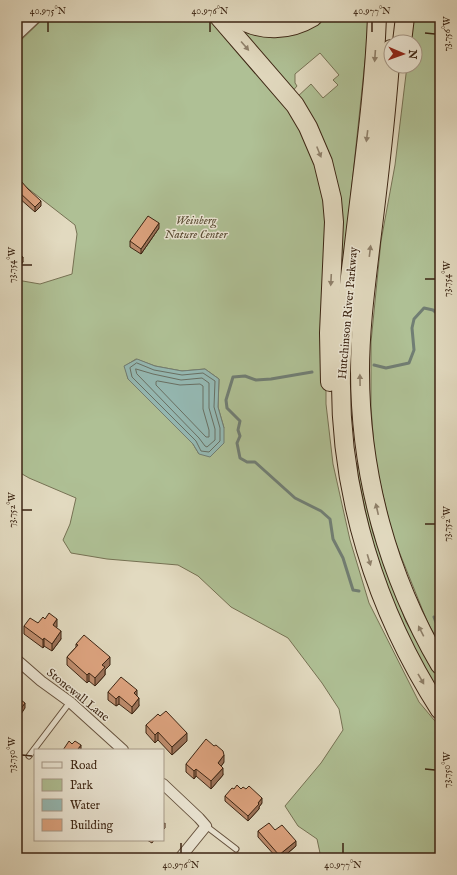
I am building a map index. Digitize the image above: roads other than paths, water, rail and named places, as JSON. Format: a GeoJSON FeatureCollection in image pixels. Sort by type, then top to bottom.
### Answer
{"type":"FeatureCollection","features":[{"type":"Feature","properties":{"kind":"highway"},"geometry":{"type":"LineString","coordinates":[[219,17],[279,86],[302,116],[314,138],[326,173],[332,198],[334,222],[329,333],[332,402],[339,449],[353,495]]}},
{"type":"Feature","properties":{"kind":"highway"},"geometry":{"type":"LineString","coordinates":[[237,17],[255,26],[278,28],[292,26],[314,17]]}},
{"type":"Feature","properties":{"kind":"highway","name":"Hutchinson River Parkway"},"geometry":{"type":"LineString","coordinates":[[377,17],[368,126],[345,320],[342,372],[343,426],[353,495],[368,556],[381,596],[410,661],[440,710]]}},
{"type":"Feature","properties":{"kind":"highway"},"geometry":{"type":"LineString","coordinates":[[391,34],[392,17]]}},
{"type":"Feature","properties":{"kind":"highway"},"geometry":{"type":"LineString","coordinates":[[403,34],[405,17]]}},
{"type":"Feature","properties":{"kind":"highway","name":"Hutchinson River Parkway"},"geometry":{"type":"LineString","coordinates":[[389,74],[383,144],[364,300],[360,387],[364,447],[376,510],[397,578],[412,612],[440,665]]}},
{"type":"Feature","properties":{"kind":"highway"},"geometry":{"type":"LineString","coordinates":[[383,144],[396,92],[398,74]]}},
{"type":"Feature","properties":{"kind":"street"},"geometry":{"type":"LineString","coordinates":[[17,34],[36,17]]}},
{"type":"Feature","properties":{"kind":"street","name":"Stonewall Lane"},"geometry":{"type":"LineString","coordinates":[[17,660],[40,681],[70,702],[122,749]]}},
{"type":"Feature","properties":{"kind":"street"},"geometry":{"type":"LineString","coordinates":[[164,785],[206,826],[180,858]]}},
{"type":"Feature","properties":{"kind":"lane"},"geometry":{"type":"LineString","coordinates":[[34,749],[70,702]]}},
{"type":"Feature","properties":{"kind":"lane"},"geometry":{"type":"LineString","coordinates":[[29,756],[34,749]]}},
{"type":"Feature","properties":{"kind":"lane"},"geometry":{"type":"LineString","coordinates":[[206,826],[236,849]]}},
{"type":"Feature","properties":{"kind":"water"},"geometry":{"type":"Polygon","coordinates":[[[137,359],[155,366],[182,371],[205,369],[219,379],[218,407],[224,428],[224,443],[210,457],[199,454],[193,444],[128,379],[124,366],[137,359]]]}},
{"type":"Feature","properties":{"kind":"waterway"},"geometry":{"type":"LineString","coordinates":[[374,365],[386,368],[409,363],[414,350],[412,328],[414,319],[424,308],[433,310],[440,316]]}},
{"type":"Feature","properties":{"kind":"waterway"},"geometry":{"type":"LineString","coordinates":[[312,372],[256,380],[245,376],[233,377],[226,400],[227,408],[240,421],[238,430],[240,436],[237,443],[240,458],[247,462],[255,462],[295,498],[321,511],[330,519],[333,539],[343,558],[353,590],[359,591]]}},
{"type":"Feature","properties":{"kind":"waterway"},"geometry":{"type":"LineString","coordinates":[[434,617],[440,633]]}},
{"type":"Feature","properties":{"kind":"park label","name":"Weinberg Nature Center"},"geometry":{"type":"Point","coordinates":[196,227]}}]}
